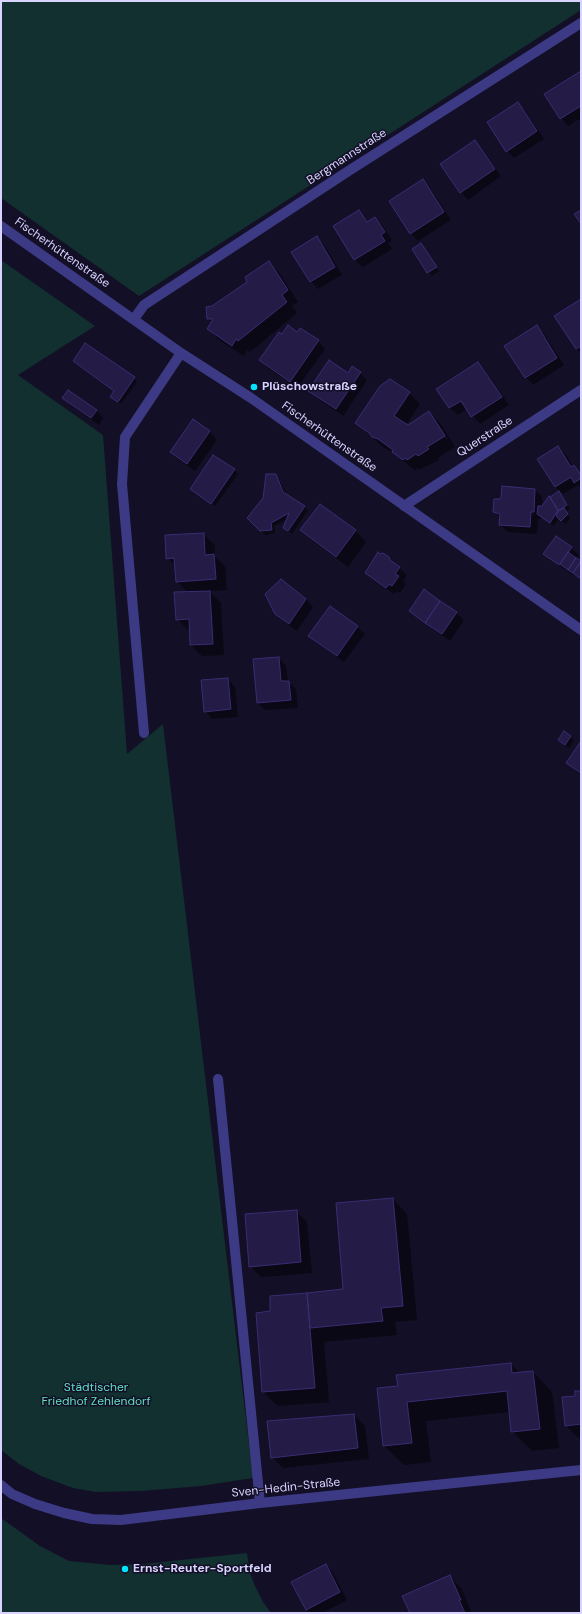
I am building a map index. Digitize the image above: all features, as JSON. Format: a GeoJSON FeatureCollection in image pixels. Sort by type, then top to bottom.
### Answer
{"type":"FeatureCollection","features":[{"type":"Feature","properties":{"kind":"street","name":"Bergmannstraße"},"geometry":{"type":"LineString","coordinates":[[134,319],[144,305],[350,170],[581,24]]}},
{"type":"Feature","properties":{"kind":"street","name":"Fischerhüttenstraße"},"geometry":{"type":"LineString","coordinates":[[1,226],[181,353],[251,398],[581,630]]}},
{"type":"Feature","properties":{"kind":"street"},"geometry":{"type":"LineString","coordinates":[[144,733],[122,484],[126,436],[181,353]]}},
{"type":"Feature","properties":{"kind":"street","name":"Querstraße"},"geometry":{"type":"LineString","coordinates":[[404,506],[581,390]]}},
{"type":"Feature","properties":{"kind":"street"},"geometry":{"type":"LineString","coordinates":[[218,1079],[260,1503]]}},
{"type":"Feature","properties":{"kind":"street","name":"Sven-Hedin-Straße"},"geometry":{"type":"LineString","coordinates":[[1,1485],[12,1494],[35,1504],[64,1513],[92,1519],[121,1520],[260,1503],[581,1470]]}},
{"type":"Feature","properties":{"kind":"green space"},"geometry":{"type":"Polygon","coordinates":[[[1,1],[581,1],[581,10],[139,296],[1,198],[1,1]]]}},
{"type":"Feature","properties":{"kind":"green space","name":"Städtischer Friedhof Zehlendorf"},"geometry":{"type":"Polygon","coordinates":[[[1,260],[95,326],[18,375],[103,435],[127,754],[163,724],[253,1478],[201,1486],[141,1491],[96,1492],[73,1488],[41,1476],[19,1464],[1,1450],[1,260]]]}},
{"type":"Feature","properties":{"kind":"green space","name":"Ernst-Reuter-Sportfeld"},"geometry":{"type":"Polygon","coordinates":[[[1,1518],[40,1546],[69,1561],[110,1565],[143,1564],[247,1553],[250,1573],[255,1586],[263,1602],[271,1613],[1,1613],[1,1518]]]}},
{"type":"Feature","properties":{"kind":"building"},"geometry":{"type":"Polygon","coordinates":[[[581,71],[581,106],[560,119],[544,94],[581,71]]]}},
{"type":"Feature","properties":{"kind":"building"},"geometry":{"type":"Polygon","coordinates":[[[518,102],[537,131],[506,152],[487,122],[518,102]]]}},
{"type":"Feature","properties":{"kind":"building"},"geometry":{"type":"Polygon","coordinates":[[[475,140],[495,169],[460,193],[440,164],[475,140]]]}},
{"type":"Feature","properties":{"kind":"building"},"geometry":{"type":"Polygon","coordinates":[[[423,179],[444,212],[410,234],[389,201],[423,179]]]}},
{"type":"Feature","properties":{"kind":"building"},"geometry":{"type":"Polygon","coordinates":[[[359,210],[367,222],[375,217],[385,232],[381,235],[385,241],[354,260],[333,226],[359,210]]]}},
{"type":"Feature","properties":{"kind":"building"},"geometry":{"type":"Polygon","coordinates":[[[581,210],[581,224],[574,214],[581,210]]]}},
{"type":"Feature","properties":{"kind":"building"},"geometry":{"type":"Polygon","coordinates":[[[317,236],[335,267],[310,282],[291,252],[317,236]]]}},
{"type":"Feature","properties":{"kind":"building"},"geometry":{"type":"Polygon","coordinates":[[[421,243],[437,267],[427,273],[412,249],[421,243]]]}},
{"type":"Feature","properties":{"kind":"building"},"geometry":{"type":"Polygon","coordinates":[[[269,261],[288,290],[282,295],[287,302],[238,341],[236,339],[232,346],[207,329],[213,319],[207,319],[206,307],[212,306],[247,282],[245,277],[269,261]]]}},
{"type":"Feature","properties":{"kind":"building"},"geometry":{"type":"Polygon","coordinates":[[[581,299],[581,346],[576,349],[554,316],[581,299]]]}},
{"type":"Feature","properties":{"kind":"building"},"geometry":{"type":"Polygon","coordinates":[[[288,325],[297,332],[300,328],[319,340],[290,382],[259,360],[279,332],[282,334],[288,325]]]}},
{"type":"Feature","properties":{"kind":"building"},"geometry":{"type":"Polygon","coordinates":[[[537,325],[557,358],[525,378],[504,346],[537,325]]]}},
{"type":"Feature","properties":{"kind":"building"},"geometry":{"type":"Polygon","coordinates":[[[85,343],[135,377],[118,402],[110,397],[114,391],[73,361],[85,343]]]}},
{"type":"Feature","properties":{"kind":"building"},"geometry":{"type":"Polygon","coordinates":[[[329,360],[348,373],[352,366],[361,372],[336,409],[308,391],[329,360]]]}},
{"type":"Feature","properties":{"kind":"building"},"geometry":{"type":"Polygon","coordinates":[[[478,362],[502,397],[471,417],[461,401],[449,408],[436,389],[478,362]]]}},
{"type":"Feature","properties":{"kind":"building"},"geometry":{"type":"Polygon","coordinates":[[[390,379],[410,392],[394,416],[408,425],[429,411],[445,436],[427,447],[429,449],[418,456],[416,454],[407,460],[405,458],[403,460],[392,452],[393,450],[378,439],[372,437],[355,423],[380,386],[390,379]]]}},
{"type":"Feature","properties":{"kind":"building"},"geometry":{"type":"Polygon","coordinates":[[[68,390],[97,410],[91,418],[62,398],[68,390]]]}},
{"type":"Feature","properties":{"kind":"building"},"geometry":{"type":"Polygon","coordinates":[[[193,419],[210,431],[187,464],[170,452],[193,419]]]}},
{"type":"Feature","properties":{"kind":"building"},"geometry":{"type":"Polygon","coordinates":[[[558,446],[571,467],[574,465],[581,475],[581,478],[574,483],[571,477],[555,487],[537,459],[558,446]]]}},
{"type":"Feature","properties":{"kind":"building"},"geometry":{"type":"Polygon","coordinates":[[[213,455],[235,469],[211,504],[190,489],[213,455]]]}},
{"type":"Feature","properties":{"kind":"building"},"geometry":{"type":"Polygon","coordinates":[[[266,474],[276,474],[283,492],[305,506],[288,531],[283,528],[289,513],[271,523],[272,530],[260,531],[247,518],[263,498],[266,474]]]}},
{"type":"Feature","properties":{"kind":"building"},"geometry":{"type":"Polygon","coordinates":[[[502,486],[535,489],[534,512],[531,512],[530,527],[499,525],[500,514],[493,512],[494,499],[501,498],[502,486]]]}},
{"type":"Feature","properties":{"kind":"building"},"geometry":{"type":"Polygon","coordinates":[[[559,491],[567,505],[558,511],[550,497],[559,491]]]}},
{"type":"Feature","properties":{"kind":"building"},"geometry":{"type":"Polygon","coordinates":[[[549,496],[558,510],[550,523],[537,514],[538,506],[542,506],[549,496]]]}},
{"type":"Feature","properties":{"kind":"building"},"geometry":{"type":"Polygon","coordinates":[[[320,504],[356,530],[336,557],[300,530],[320,504]]]}},
{"type":"Feature","properties":{"kind":"building"},"geometry":{"type":"Polygon","coordinates":[[[564,508],[568,514],[561,521],[556,516],[558,511],[564,508]]]}},
{"type":"Feature","properties":{"kind":"building"},"geometry":{"type":"Polygon","coordinates":[[[204,533],[205,555],[214,554],[216,579],[176,582],[174,558],[166,559],[165,535],[204,533]]]}},
{"type":"Feature","properties":{"kind":"building"},"geometry":{"type":"Polygon","coordinates":[[[556,536],[572,547],[559,565],[543,554],[556,536]]]}},
{"type":"Feature","properties":{"kind":"building"},"geometry":{"type":"Polygon","coordinates":[[[378,552],[389,557],[390,560],[400,567],[395,574],[399,576],[392,586],[389,584],[386,588],[365,573],[378,552]]]}},
{"type":"Feature","properties":{"kind":"building"},"geometry":{"type":"Polygon","coordinates":[[[568,552],[576,558],[568,570],[560,564],[568,552]]]}},
{"type":"Feature","properties":{"kind":"building"},"geometry":{"type":"Polygon","coordinates":[[[576,558],[581,561],[573,573],[568,570],[576,558]]]}},
{"type":"Feature","properties":{"kind":"building"},"geometry":{"type":"Polygon","coordinates":[[[581,561],[581,575],[579,578],[573,573],[581,561]]]}},
{"type":"Feature","properties":{"kind":"building"},"geometry":{"type":"Polygon","coordinates":[[[281,579],[306,599],[289,624],[275,614],[265,594],[281,579]]]}},
{"type":"Feature","properties":{"kind":"building"},"geometry":{"type":"Polygon","coordinates":[[[424,589],[440,601],[425,623],[409,611],[424,589]]]}},
{"type":"Feature","properties":{"kind":"building"},"geometry":{"type":"Polygon","coordinates":[[[210,591],[213,644],[190,645],[189,619],[176,620],[174,592],[210,591]]]}},
{"type":"Feature","properties":{"kind":"building"},"geometry":{"type":"Polygon","coordinates":[[[440,601],[457,612],[442,634],[425,623],[440,601]]]}},
{"type":"Feature","properties":{"kind":"building"},"geometry":{"type":"Polygon","coordinates":[[[330,606],[358,626],[337,656],[308,636],[330,606]]]}},
{"type":"Feature","properties":{"kind":"building"},"geometry":{"type":"Polygon","coordinates":[[[279,657],[281,681],[289,681],[291,700],[257,703],[253,659],[279,657]]]}},
{"type":"Feature","properties":{"kind":"building"},"geometry":{"type":"Polygon","coordinates":[[[228,678],[231,709],[204,712],[201,680],[228,678]]]}},
{"type":"Feature","properties":{"kind":"building"},"geometry":{"type":"Polygon","coordinates":[[[564,731],[571,736],[565,745],[558,740],[564,731]]]}},
{"type":"Feature","properties":{"kind":"building"},"geometry":{"type":"Polygon","coordinates":[[[581,741],[581,773],[566,763],[581,741]]]}},
{"type":"Feature","properties":{"kind":"building"},"geometry":{"type":"Polygon","coordinates":[[[393,1198],[403,1306],[381,1308],[383,1321],[310,1328],[307,1293],[343,1289],[336,1203],[393,1198]]]}},
{"type":"Feature","properties":{"kind":"building"},"geometry":{"type":"Polygon","coordinates":[[[297,1210],[301,1262],[249,1267],[245,1214],[297,1210]]]}},
{"type":"Feature","properties":{"kind":"building"},"geometry":{"type":"Polygon","coordinates":[[[307,1293],[315,1388],[262,1392],[256,1313],[270,1311],[270,1296],[307,1293]]]}},
{"type":"Feature","properties":{"kind":"building"},"geometry":{"type":"Polygon","coordinates":[[[511,1363],[512,1373],[533,1371],[540,1429],[511,1432],[507,1391],[407,1402],[412,1443],[383,1446],[377,1388],[398,1386],[396,1375],[511,1363]]]}},
{"type":"Feature","properties":{"kind":"building"},"geometry":{"type":"Polygon","coordinates":[[[575,1391],[581,1391],[581,1424],[565,1426],[562,1397],[575,1396],[575,1391]]]}},
{"type":"Feature","properties":{"kind":"building"},"geometry":{"type":"Polygon","coordinates":[[[354,1414],[358,1448],[271,1458],[267,1421],[354,1414]]]}},
{"type":"Feature","properties":{"kind":"building"},"geometry":{"type":"Polygon","coordinates":[[[326,1564],[340,1592],[306,1610],[291,1582],[326,1564]]]}},
{"type":"Feature","properties":{"kind":"building"},"geometry":{"type":"Polygon","coordinates":[[[450,1575],[465,1613],[410,1613],[402,1596],[450,1575]]]}},
{"type":"Feature","properties":{"kind":"place","name":"Plüschowstraße"},"geometry":{"type":"Point","coordinates":[254,387]}},
{"type":"Feature","properties":{"kind":"place","name":"Ernst-Reuter-Sportfeld"},"geometry":{"type":"Point","coordinates":[125,1569]}}]}
